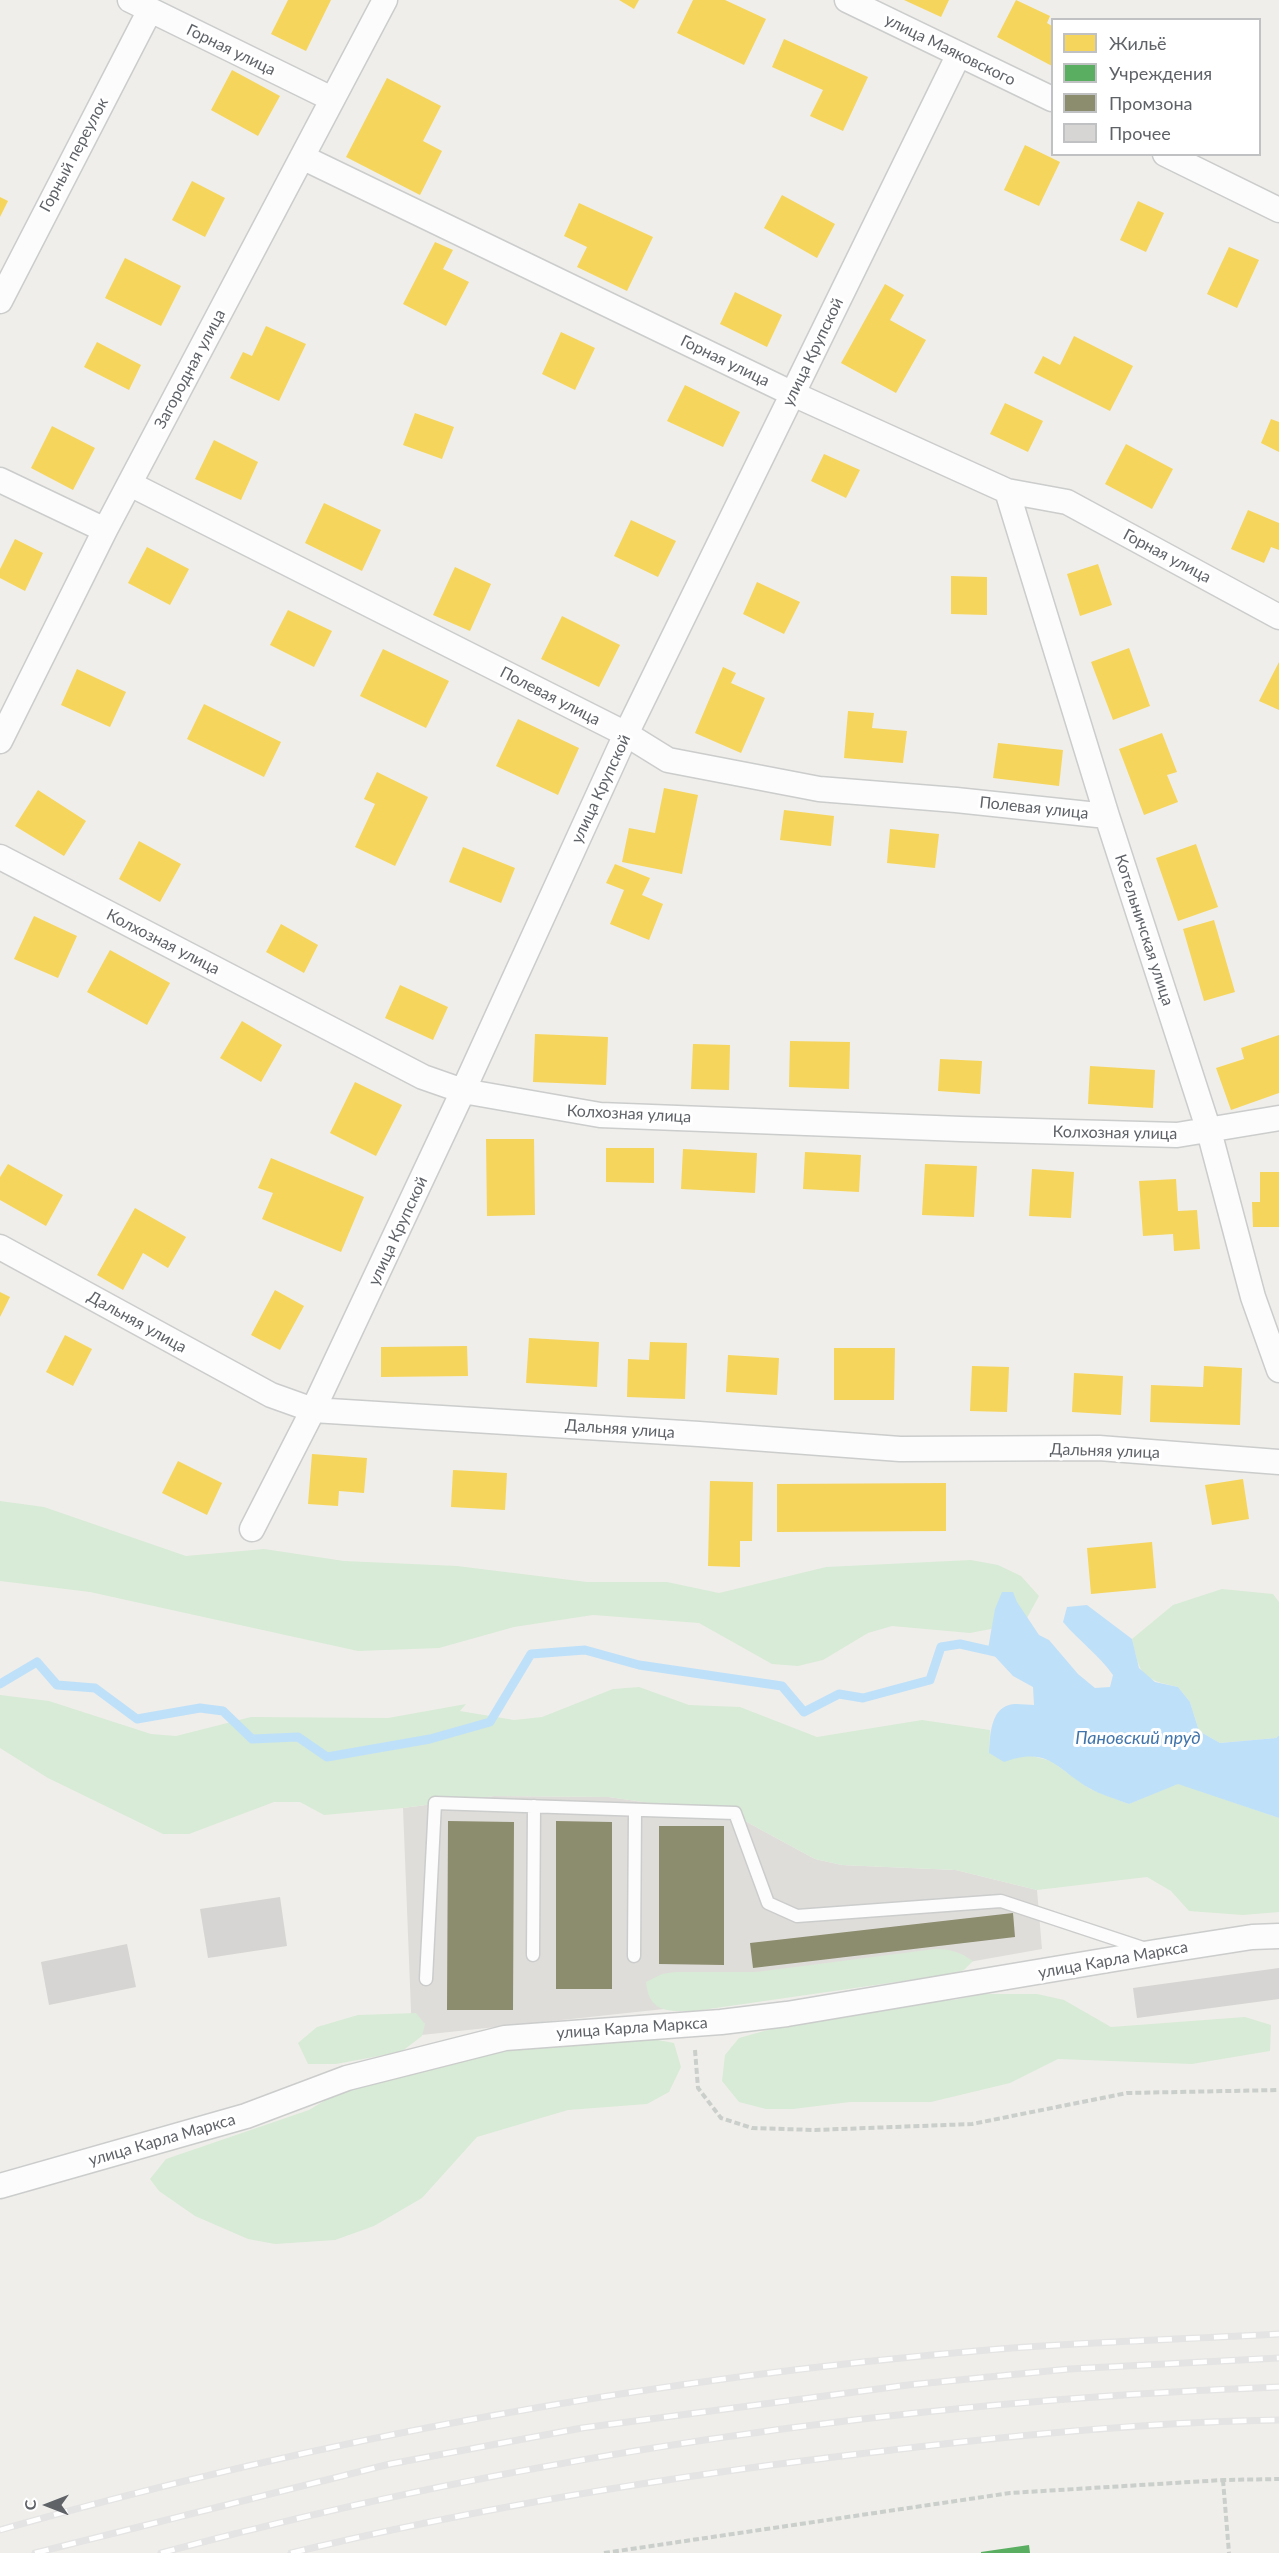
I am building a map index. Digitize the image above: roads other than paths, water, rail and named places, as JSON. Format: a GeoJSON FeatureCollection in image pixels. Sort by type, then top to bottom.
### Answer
{"type":"FeatureCollection","features":[{"type":"Feature","properties":{"kind":"street","name":"Загородная улица"},"geometry":{"type":"LineString","coordinates":[[0,741],[105,530],[385,0]]}},
{"type":"Feature","properties":{"kind":"street","name":"улица Маяковского"},"geometry":{"type":"LineString","coordinates":[[847,0],[1051,98]]}},
{"type":"Feature","properties":{"kind":"street","name":"Горная улица"},"geometry":{"type":"LineString","coordinates":[[140,5],[332,99]]}},
{"type":"Feature","properties":{"kind":"street","name":"Горный переулок"},"geometry":{"type":"LineString","coordinates":[[0,301],[140,5]]}},
{"type":"Feature","properties":{"kind":"street","name":"улица Крупской"},"geometry":{"type":"LineString","coordinates":[[252,1529],[313,1410],[464,1091],[626,734],[959,54]]}},
{"type":"Feature","properties":{"kind":"street"},"geometry":{"type":"LineString","coordinates":[[1170,156],[1279,210]]}},
{"type":"Feature","properties":{"kind":"street","name":"Горная улица"},"geometry":{"type":"LineString","coordinates":[[302,158],[793,394],[1007,491],[1067,502],[1279,617]]}},
{"type":"Feature","properties":{"kind":"street"},"geometry":{"type":"LineString","coordinates":[[0,480],[105,530]]}},
{"type":"Feature","properties":{"kind":"street","name":"Полевая улица"},"geometry":{"type":"LineString","coordinates":[[130,483],[626,734],[668,760],[819,789],[956,800],[1107,816]]}},
{"type":"Feature","properties":{"kind":"street","name":"Котельничская улица"},"geometry":{"type":"LineString","coordinates":[[1007,491],[1107,816],[1209,1131],[1253,1297],[1279,1370]]}},
{"type":"Feature","properties":{"kind":"street","name":"Колхозная улица"},"geometry":{"type":"LineString","coordinates":[[0,857],[423,1077],[464,1091],[600,1115],[1018,1131],[1177,1135],[1279,1118]]}},
{"type":"Feature","properties":{"kind":"street","name":"Дальняя улица"},"geometry":{"type":"LineString","coordinates":[[0,1247],[271,1395],[313,1410],[900,1449],[1099,1448],[1279,1461]]}},
{"type":"Feature","properties":{"kind":"street","name":"улица Карла Маркса"},"geometry":{"type":"LineString","coordinates":[[0,2186],[246,2116],[347,2079],[505,2038],[693,2024],[788,2014],[1156,1952],[1252,1937],[1279,1936]]}},
{"type":"Feature","properties":{"kind":"lane"},"geometry":{"type":"LineString","coordinates":[[426,1979],[435,1803],[735,1814],[768,1903],[797,1916],[1001,1901],[1156,1952]]}},
{"type":"Feature","properties":{"kind":"lane"},"geometry":{"type":"LineString","coordinates":[[533,1955],[534,1806]]}},
{"type":"Feature","properties":{"kind":"lane"},"geometry":{"type":"LineString","coordinates":[[634,1956],[635,1810]]}},
{"type":"Feature","properties":{"kind":"water","name":"Пановский пруд"},"geometry":{"type":"Polygon","coordinates":[[[1002,1592],[1013,1592],[1039,1635],[1049,1640],[1078,1674],[1095,1688],[1110,1687],[1113,1675],[1063,1622],[1067,1607],[1087,1605],[1132,1639],[1139,1668],[1155,1682],[1178,1687],[1190,1702],[1199,1731],[1220,1743],[1276,1738],[1279,1735],[1279,1818],[1178,1784],[1129,1804],[1094,1790],[1042,1758],[1031,1756],[1004,1762],[989,1753],[992,1725],[998,1712],[1012,1704],[1034,1705],[1033,1687],[1013,1676],[988,1649],[995,1609],[1002,1592]]]}},
{"type":"Feature","properties":{"kind":"waterway"},"geometry":{"type":"LineString","coordinates":[[0,1684],[37,1662],[57,1685],[95,1688],[137,1719],[200,1708],[223,1711],[252,1739],[298,1737],[327,1757],[430,1739],[490,1722],[531,1654],[585,1650],[639,1665],[782,1686],[804,1712],[839,1694],[863,1698],[930,1680],[941,1647],[960,1644],[1000,1653]]}},
{"type":"Feature","properties":{"kind":"railway"},"geometry":{"type":"LineString","coordinates":[[0,2530],[246,2466],[370,2439],[620,2394],[872,2361],[999,2349],[1279,2334]]}},
{"type":"Feature","properties":{"kind":"railway"},"geometry":{"type":"LineString","coordinates":[[35,2553],[390,2464],[582,2428],[908,2385],[1069,2369],[1279,2358]]}},
{"type":"Feature","properties":{"kind":"railway"},"geometry":{"type":"LineString","coordinates":[[161,2553],[298,2518],[437,2488],[575,2461],[715,2438],[996,2405],[1137,2394],[1279,2387]]}},
{"type":"Feature","properties":{"kind":"railway"},"geometry":{"type":"LineString","coordinates":[[291,2553],[511,2506],[660,2481],[809,2460],[1131,2426],[1279,2420]]}}]}
